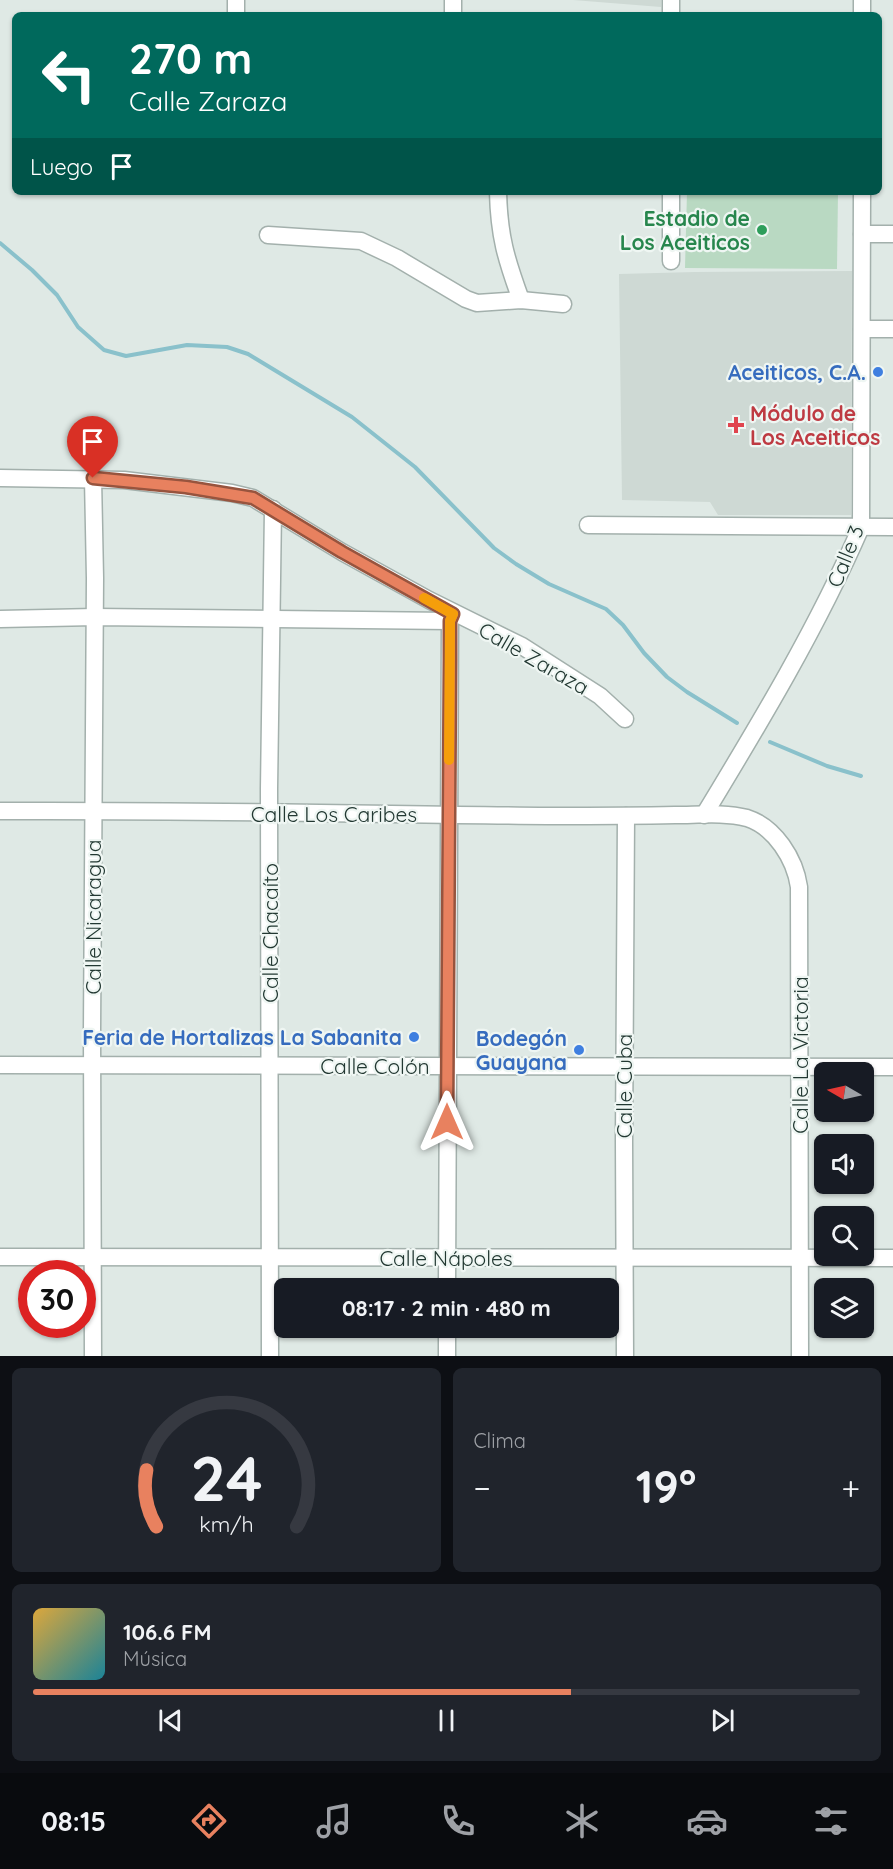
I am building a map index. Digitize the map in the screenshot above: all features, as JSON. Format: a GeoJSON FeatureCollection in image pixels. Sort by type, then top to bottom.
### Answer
{"type":"FeatureCollection","features":[{"type":"Feature","properties":{"kind":"street"},"geometry":{"type":"LineString","coordinates":[[498,195],[501,240],[521,300]]}},
{"type":"Feature","properties":{"kind":"street"},"geometry":{"type":"LineString","coordinates":[[671,195],[671,261]]}},
{"type":"Feature","properties":{"kind":"street","name":"Calle 3"},"geometry":{"type":"LineString","coordinates":[[704,815],[795,662],[842,570],[861,527],[862,195]]}},
{"type":"Feature","properties":{"kind":"street"},"geometry":{"type":"LineString","coordinates":[[862,234],[893,234]]}},
{"type":"Feature","properties":{"kind":"street"},"geometry":{"type":"LineString","coordinates":[[268,235],[361,241],[468,300],[488,303],[521,300],[563,304]]}},
{"type":"Feature","properties":{"kind":"street"},"geometry":{"type":"LineString","coordinates":[[862,329],[893,329]]}},
{"type":"Feature","properties":{"kind":"street","name":"Calle Zaraza"},"geometry":{"type":"LineString","coordinates":[[0,478],[124,480],[232,493],[253,498],[452,617],[522,646],[600,696],[625,719]]}},
{"type":"Feature","properties":{"kind":"street","name":"Calle Nicaragua"},"geometry":{"type":"LineString","coordinates":[[93,478],[95,617],[93,1356]]}},
{"type":"Feature","properties":{"kind":"street","name":"Calle Chacaíto"},"geometry":{"type":"LineString","coordinates":[[270,1356],[269,813],[273,509]]}},
{"type":"Feature","properties":{"kind":"street"},"geometry":{"type":"LineString","coordinates":[[588,525],[893,526]]}},
{"type":"Feature","properties":{"kind":"street"},"geometry":{"type":"LineString","coordinates":[[0,619],[452,617],[448,815],[447,1278]]}},
{"type":"Feature","properties":{"kind":"street","name":"Calle Los Caribes"},"geometry":{"type":"LineString","coordinates":[[0,811],[704,815]]}},
{"type":"Feature","properties":{"kind":"street","name":"Calle La Victoria"},"geometry":{"type":"LineString","coordinates":[[704,815],[749,819],[772,835],[792,859],[800,887],[800,1356]]}},
{"type":"Feature","properties":{"kind":"street","name":"Calle Cuba"},"geometry":{"type":"LineString","coordinates":[[625,1356],[626,816]]}},
{"type":"Feature","properties":{"kind":"street","name":"Calle Colón"},"geometry":{"type":"LineString","coordinates":[[0,1065],[893,1067]]}},
{"type":"Feature","properties":{"kind":"street","name":"Calle Nápoles"},"geometry":{"type":"LineString","coordinates":[[0,1257],[893,1258]]}},
{"type":"Feature","properties":{"kind":"street"},"geometry":{"type":"LineString","coordinates":[[447,1338],[447,1356]]}},
{"type":"Feature","properties":{"kind":"shaded area"},"geometry":{"type":"Polygon","coordinates":[[[573,0],[661,0],[661,7],[573,0]]]}},
{"type":"Feature","properties":{"kind":"shaded area","name":"Módulo de Los Aceiticos"},"geometry":{"type":"Polygon","coordinates":[[[852,271],[851,515],[718,515],[710,502],[622,500],[619,274],[852,271]]]}},
{"type":"Feature","properties":{"kind":"green space","name":"Estadio de Los Aceiticos"},"geometry":{"type":"Polygon","coordinates":[[[687,195],[838,195],[837,269],[685,268],[687,195]]]}},
{"type":"Feature","properties":{"kind":"waterway"},"geometry":{"type":"LineString","coordinates":[[0,243],[57,295],[78,327],[104,350],[126,356],[187,345],[227,347],[248,354],[352,417],[415,467],[494,548],[549,584],[606,609],[623,625],[644,653],[667,677],[737,723]]}},
{"type":"Feature","properties":{"kind":"waterway"},"geometry":{"type":"LineString","coordinates":[[770,742],[827,766],[861,776]]}},
{"type":"Feature","properties":{"kind":"slow traffic"},"geometry":{"type":"LineString","coordinates":[[424,598],[453,614],[450,621],[449,760]]}},
{"type":"Feature","properties":{"kind":"place","name":"Estadio de Los Aceiticos"},"geometry":{"type":"Point","coordinates":[762,230]}},
{"type":"Feature","properties":{"kind":"place","name":"Aceiticos, C.A."},"geometry":{"type":"Point","coordinates":[878,372]}},
{"type":"Feature","properties":{"kind":"place","name":"Módulo de Los Aceiticos"},"geometry":{"type":"Point","coordinates":[736,425]}},
{"type":"Feature","properties":{"kind":"place","name":"Feria de Hortalizas La Sabanita"},"geometry":{"type":"Point","coordinates":[414,1037]}},
{"type":"Feature","properties":{"kind":"place","name":"Bodegón Guayana"},"geometry":{"type":"Point","coordinates":[579,1050]}},
{"type":"Feature","properties":{"kind":"route"},"geometry":{"type":"LineString","coordinates":[[93,478],[186,487],[253,498],[342,552],[453,614],[450,621],[447,1122]]}}]}
